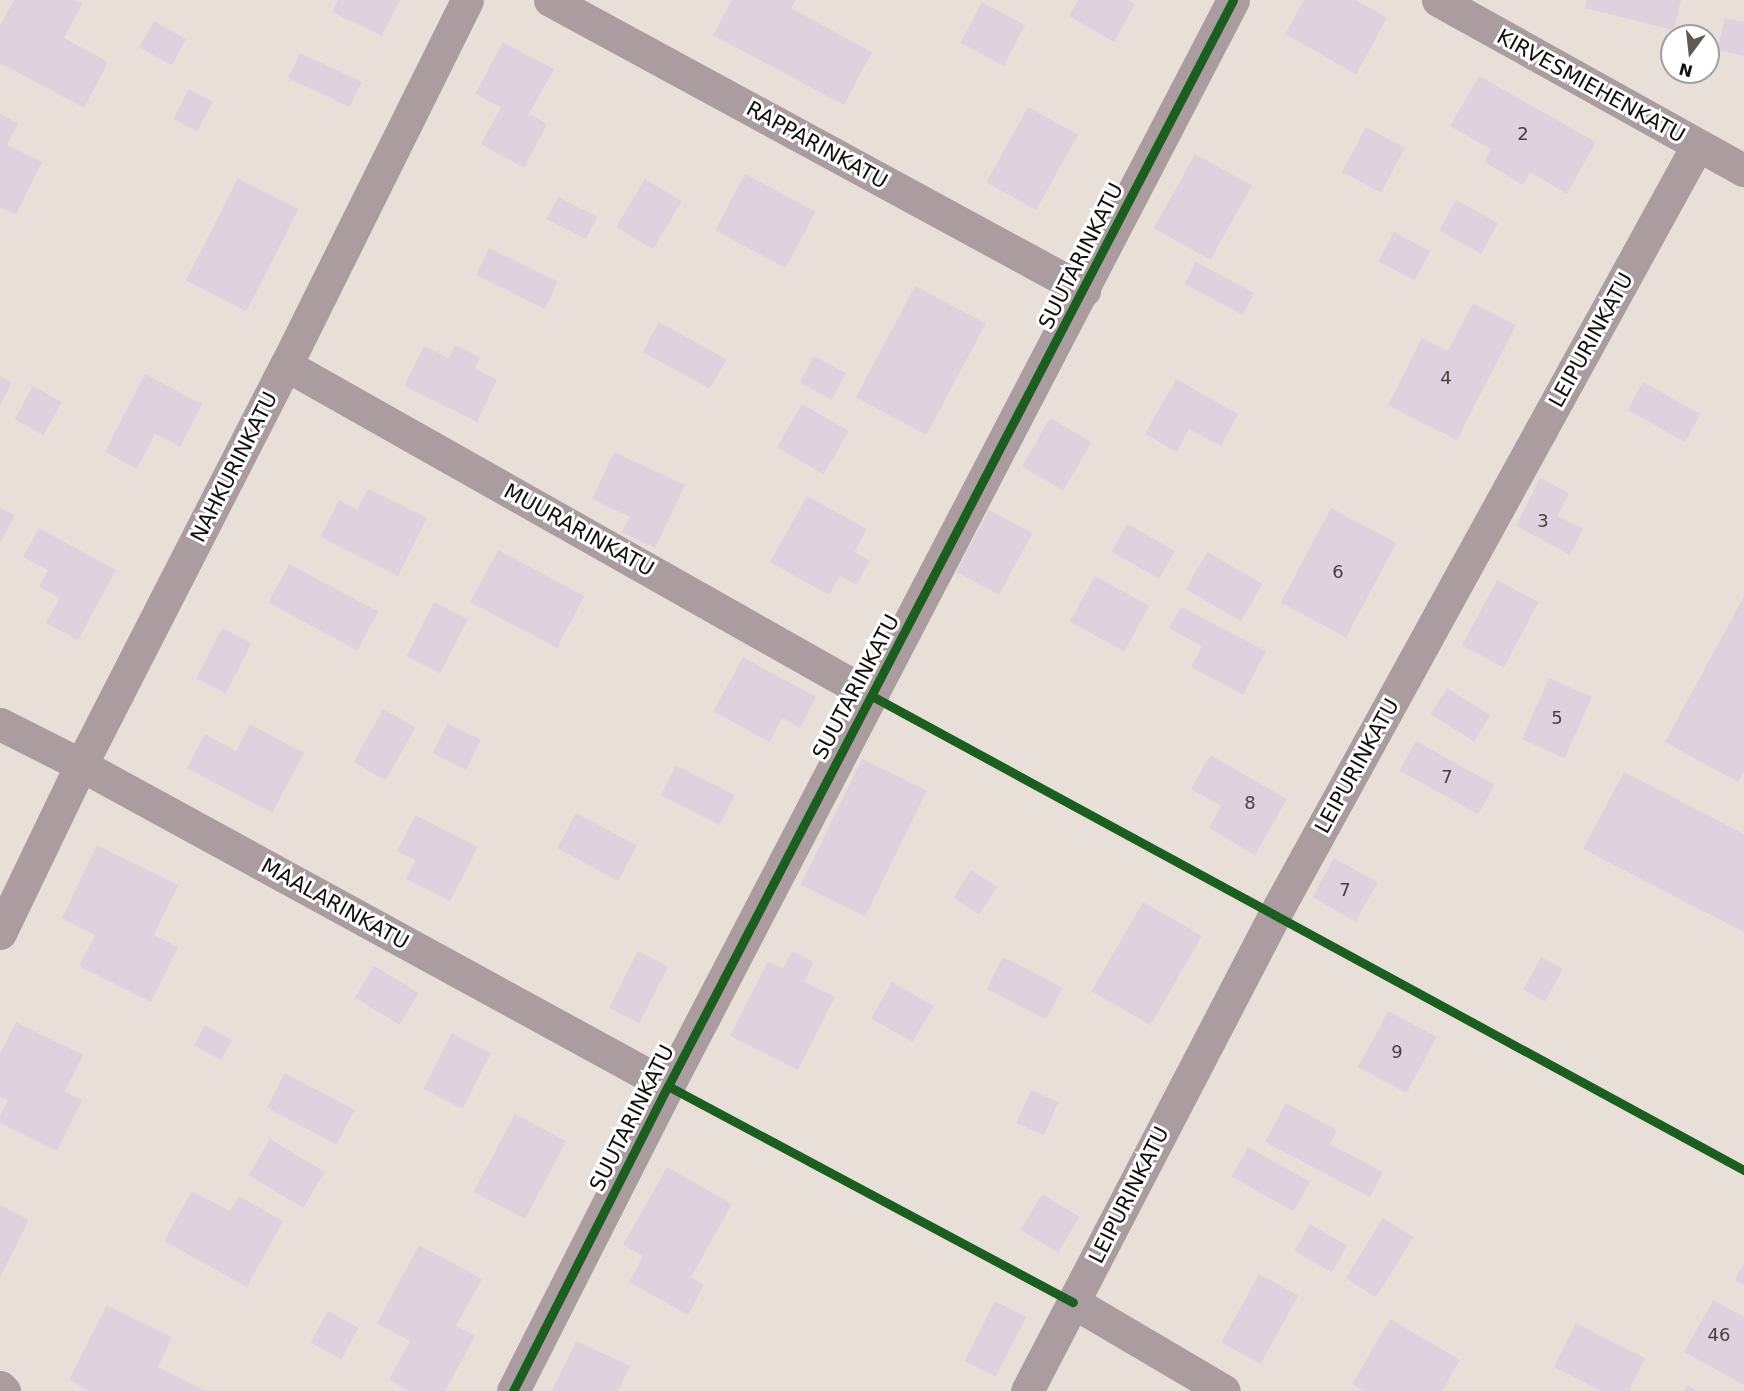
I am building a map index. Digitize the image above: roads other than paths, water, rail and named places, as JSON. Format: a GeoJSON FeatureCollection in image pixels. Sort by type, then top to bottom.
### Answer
{"type":"FeatureCollection","features":[{"type":"Feature","properties":{"kind":"street","name":"NAHKURINKATU"},"geometry":{"type":"LineString","coordinates":[[0,933],[81,765],[286,365],[467,0]]}},
{"type":"Feature","properties":{"kind":"street","name":"RAPPARINKATU"},"geometry":{"type":"LineString","coordinates":[[550,0],[1084,290]]}},
{"type":"Feature","properties":{"kind":"street","name":"SUUTARINKATU"},"geometry":{"type":"LineString","coordinates":[[513,1391],[668,1086],[1233,0]]}},
{"type":"Feature","properties":{"kind":"street","name":"KIRVESMIEHENKATU"},"geometry":{"type":"LineString","coordinates":[[1438,0],[1697,146],[1744,170]]}},
{"type":"Feature","properties":{"kind":"street","name":"LEIPURINKATU"},"geometry":{"type":"LineString","coordinates":[[1027,1391],[1275,914],[1697,146]]}},
{"type":"Feature","properties":{"kind":"street","name":"MUURARINKATU"},"geometry":{"type":"LineString","coordinates":[[286,365],[872,696]]}},
{"type":"Feature","properties":{"kind":"street","name":"MAALARINKATU"},"geometry":{"type":"LineString","coordinates":[[0,724],[81,765],[668,1086]]}},
{"type":"Feature","properties":{"kind":"street"},"geometry":{"type":"LineString","coordinates":[[1073,1302],[1224,1391]]}},
{"type":"Feature","properties":{"kind":"street"},"geometry":{"type":"LineString","coordinates":[[0,1387],[4,1391]]}}]}
